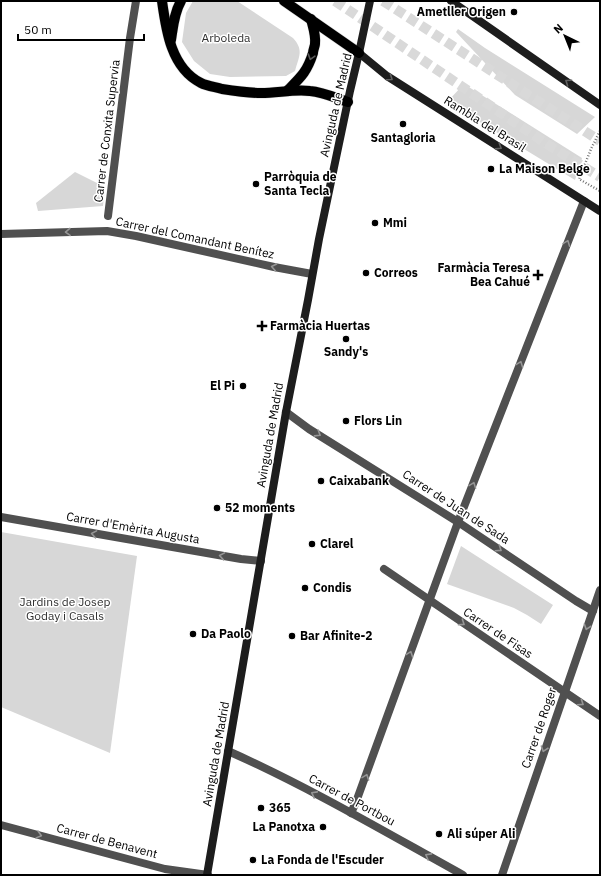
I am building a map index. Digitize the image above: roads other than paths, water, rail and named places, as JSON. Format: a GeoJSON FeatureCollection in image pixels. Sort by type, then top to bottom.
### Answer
{"type":"FeatureCollection","features":[{"type":"Feature","properties":{"kind":"main road"},"geometry":{"type":"LineString","coordinates":[[162,1],[170,44],[178,61],[188,74],[202,83],[241,92],[261,93],[287,90],[320,92],[348,102]]}},
{"type":"Feature","properties":{"kind":"main road"},"geometry":{"type":"LineString","coordinates":[[170,44],[174,21],[180,1]]}},
{"type":"Feature","properties":{"kind":"main road"},"geometry":{"type":"LineString","coordinates":[[284,1],[359,53]]}},
{"type":"Feature","properties":{"kind":"main road","name":"Avinguda de Madrid"},"geometry":{"type":"LineString","coordinates":[[208,875],[286,412],[319,238],[370,1]]}},
{"type":"Feature","properties":{"kind":"main road"},"geometry":{"type":"LineString","coordinates":[[451,1],[600,105]]}},
{"type":"Feature","properties":{"kind":"main road"},"geometry":{"type":"LineString","coordinates":[[287,90],[298,80],[310,62],[315,44],[311,19]]}},
{"type":"Feature","properties":{"kind":"main road","name":"Rambla del Brasil"},"geometry":{"type":"LineString","coordinates":[[359,53],[387,76],[600,211]]}},
{"type":"Feature","properties":{"kind":"street","name":"Carrer de Conxita Supervia"},"geometry":{"type":"LineString","coordinates":[[108,216],[136,1]]}},
{"type":"Feature","properties":{"kind":"street"},"geometry":{"type":"LineString","coordinates":[[351,812],[356,802],[458,522],[584,201]]}},
{"type":"Feature","properties":{"kind":"street","name":"Carrer del Comandant Benítez"},"geometry":{"type":"LineString","coordinates":[[1,234],[107,231],[312,274]]}},
{"type":"Feature","properties":{"kind":"street","name":"Carrer de Juan de Sada"},"geometry":{"type":"LineString","coordinates":[[286,412],[309,429],[458,522],[593,611]]}},
{"type":"Feature","properties":{"kind":"street","name":"Carrer d'Emèrita Augusta"},"geometry":{"type":"LineString","coordinates":[[1,517],[241,559],[261,561]]}},
{"type":"Feature","properties":{"kind":"street","name":"Carrer de Fisas"},"geometry":{"type":"LineString","coordinates":[[384,569],[600,716]]}},
{"type":"Feature","properties":{"kind":"street","name":"Carrer de Roger"},"geometry":{"type":"LineString","coordinates":[[502,875],[564,691],[600,590]]}},
{"type":"Feature","properties":{"kind":"street","name":"Carrer de Portbou"},"geometry":{"type":"LineString","coordinates":[[228,751],[267,769],[351,812],[462,875]]}},
{"type":"Feature","properties":{"kind":"street","name":"Carrer de Benavent"},"geometry":{"type":"LineString","coordinates":[[1,825],[165,869],[208,875]]}},
{"type":"Feature","properties":{"kind":"tunnel"},"geometry":{"type":"LineString","coordinates":[[335,1],[550,146],[600,177]]}},
{"type":"Feature","properties":{"kind":"tunnel"},"geometry":{"type":"LineString","coordinates":[[383,1],[600,141]]}},
{"type":"Feature","properties":{"kind":"place","name":"Ametller Origen"},"geometry":{"type":"Point","coordinates":[514,12]}},
{"type":"Feature","properties":{"kind":"place","name":"Santagloria"},"geometry":{"type":"Point","coordinates":[403,124]}},
{"type":"Feature","properties":{"kind":"place","name":"La Maison Belge"},"geometry":{"type":"Point","coordinates":[491,169]}},
{"type":"Feature","properties":{"kind":"place","name":"Parròquia de Santa Tecla"},"geometry":{"type":"Point","coordinates":[256,184]}},
{"type":"Feature","properties":{"kind":"place","name":"Mmi"},"geometry":{"type":"Point","coordinates":[375,223]}},
{"type":"Feature","properties":{"kind":"place","name":"Correos"},"geometry":{"type":"Point","coordinates":[366,273]}},
{"type":"Feature","properties":{"kind":"place","name":"Farmàcia Teresa Bea Cahué"},"geometry":{"type":"Point","coordinates":[538,275]}},
{"type":"Feature","properties":{"kind":"place","name":"Farmàcia Huertas"},"geometry":{"type":"Point","coordinates":[262,326]}},
{"type":"Feature","properties":{"kind":"place","name":"Sandy's"},"geometry":{"type":"Point","coordinates":[346,339]}},
{"type":"Feature","properties":{"kind":"place","name":"El Pi"},"geometry":{"type":"Point","coordinates":[243,386]}},
{"type":"Feature","properties":{"kind":"place","name":"Flors Lin"},"geometry":{"type":"Point","coordinates":[346,421]}},
{"type":"Feature","properties":{"kind":"place","name":"Caixabank"},"geometry":{"type":"Point","coordinates":[321,481]}},
{"type":"Feature","properties":{"kind":"place","name":"52 moments"},"geometry":{"type":"Point","coordinates":[217,508]}},
{"type":"Feature","properties":{"kind":"place","name":"Clarel"},"geometry":{"type":"Point","coordinates":[312,544]}},
{"type":"Feature","properties":{"kind":"place","name":"Condis"},"geometry":{"type":"Point","coordinates":[305,588]}},
{"type":"Feature","properties":{"kind":"place","name":"Da Paolo"},"geometry":{"type":"Point","coordinates":[193,634]}},
{"type":"Feature","properties":{"kind":"place","name":"Bar Afinite-2"},"geometry":{"type":"Point","coordinates":[292,636]}},
{"type":"Feature","properties":{"kind":"place","name":"365"},"geometry":{"type":"Point","coordinates":[261,808]}},
{"type":"Feature","properties":{"kind":"place","name":"La Panotxa"},"geometry":{"type":"Point","coordinates":[323,827]}},
{"type":"Feature","properties":{"kind":"place","name":"Ali súper Ali"},"geometry":{"type":"Point","coordinates":[439,834]}},
{"type":"Feature","properties":{"kind":"place","name":"La Fonda de l'Escuder"},"geometry":{"type":"Point","coordinates":[253,860]}},
{"type":"Feature","properties":{"kind":"park label","name":"Arboleda"},"geometry":{"type":"Point","coordinates":[226,38]}},
{"type":"Feature","properties":{"kind":"park label","name":"Jardins de Josep Goday i Casals"},"geometry":{"type":"Point","coordinates":[65,609]}}]}
